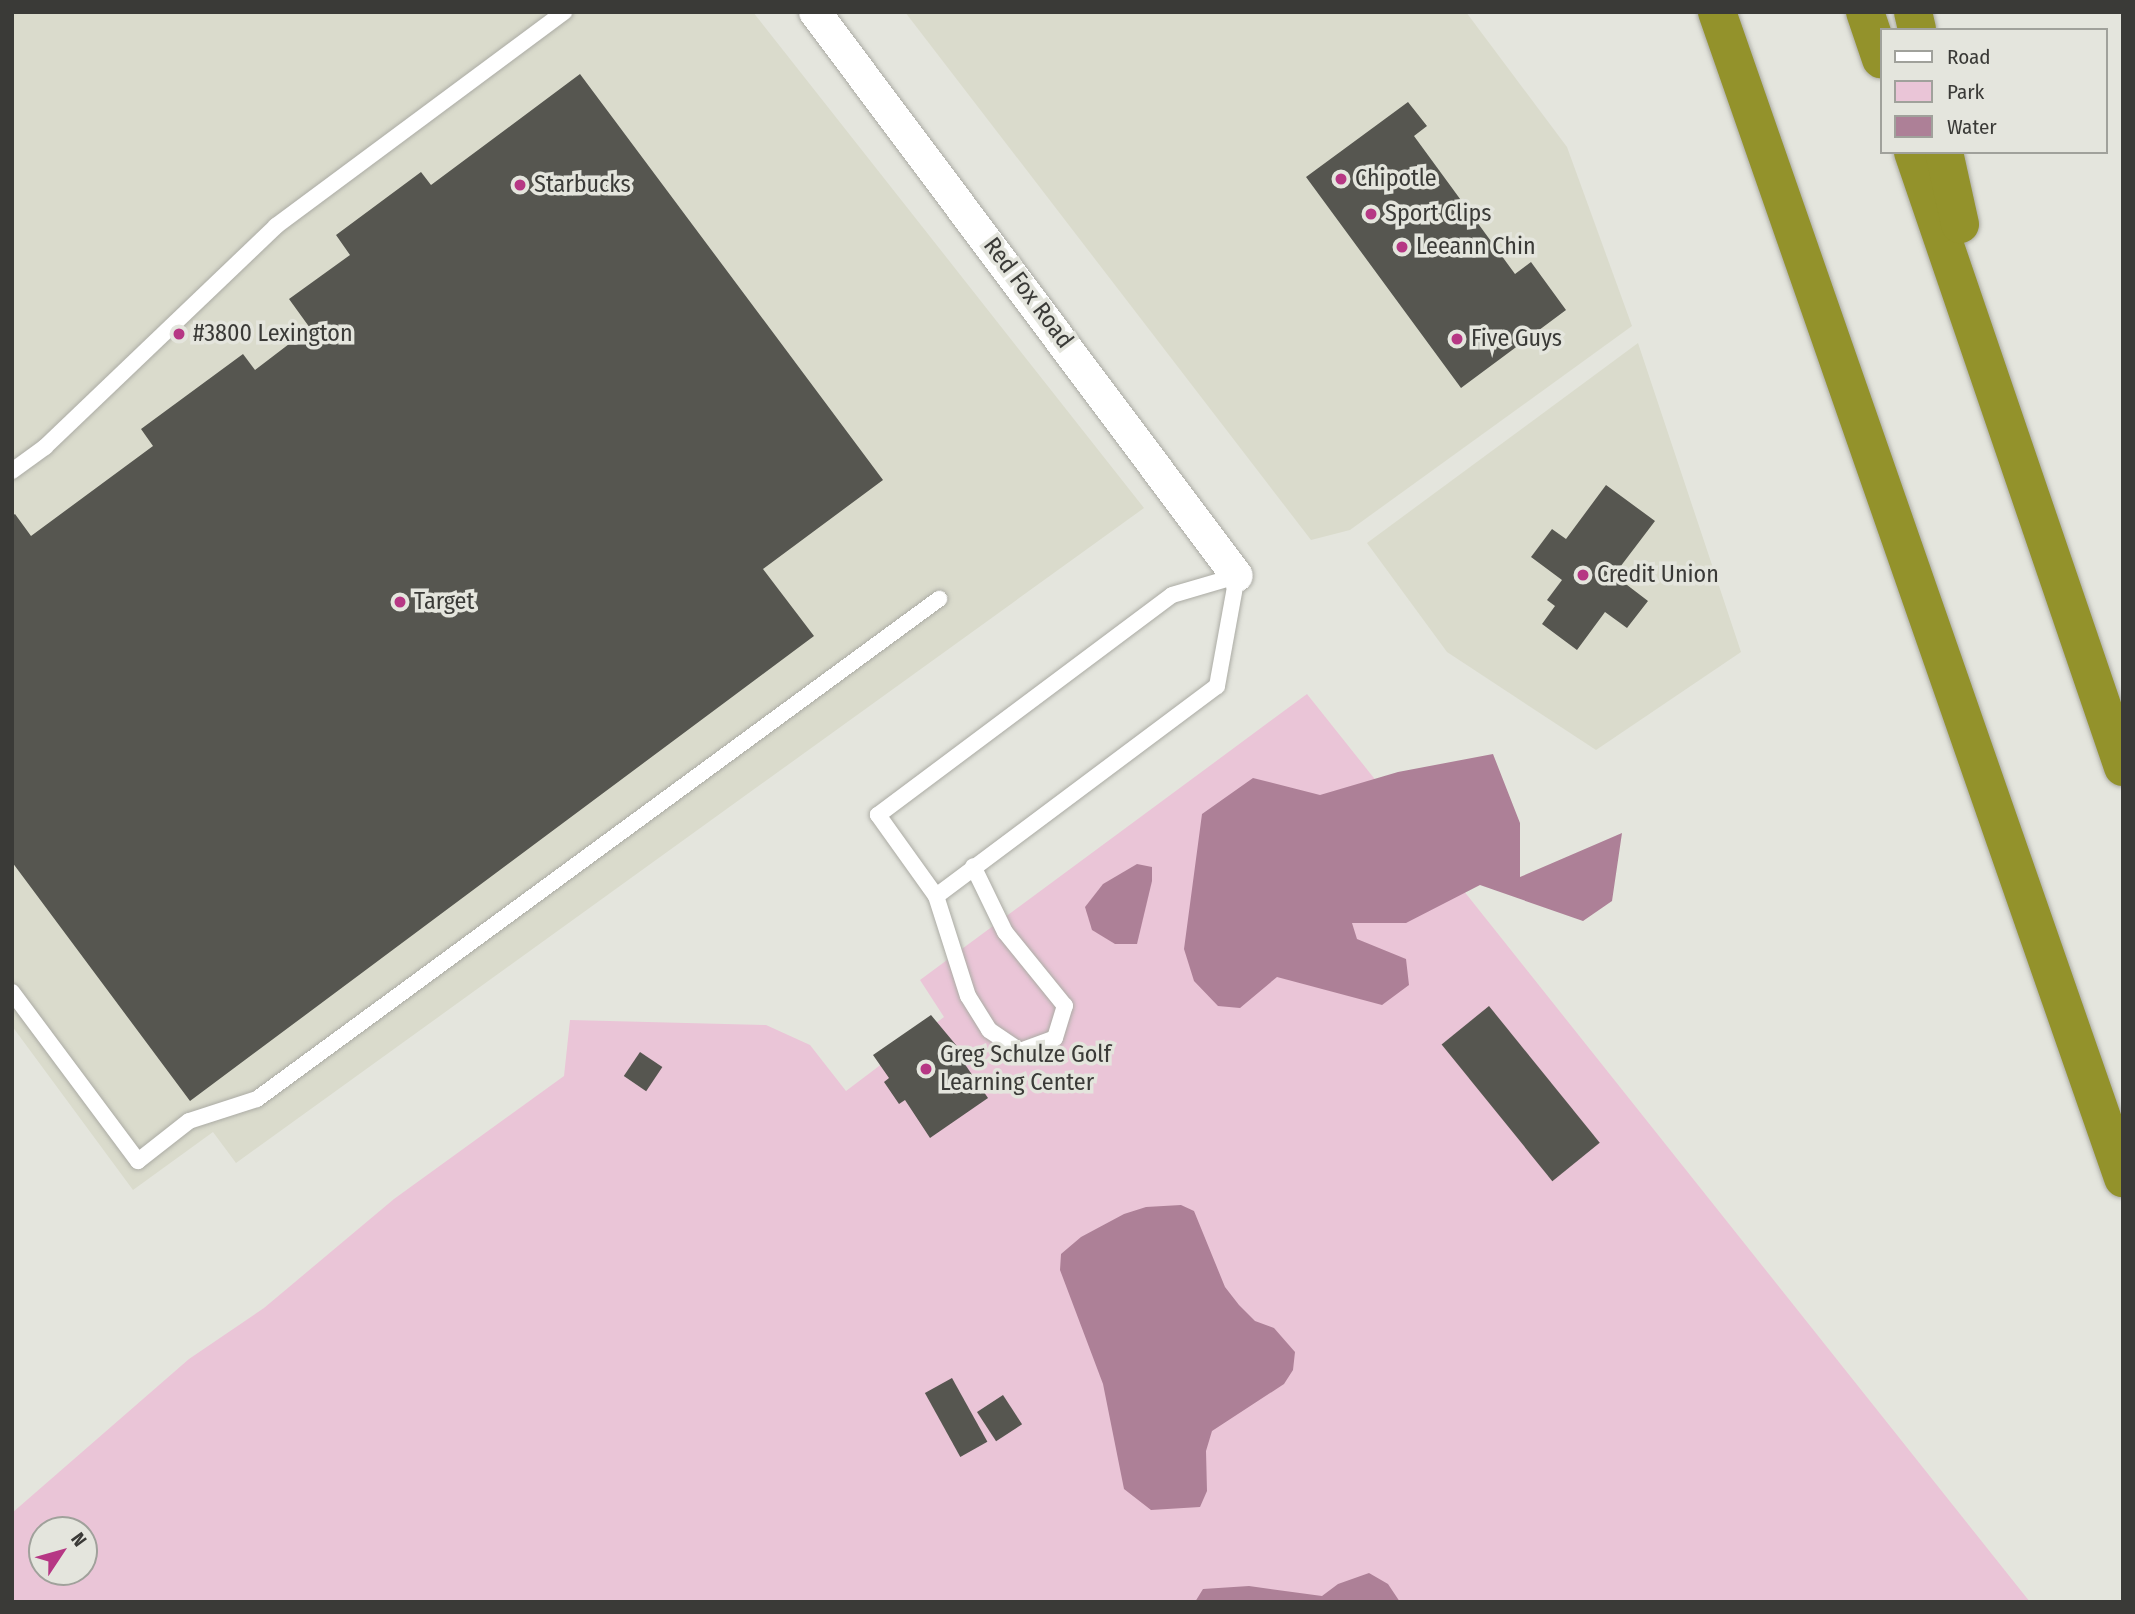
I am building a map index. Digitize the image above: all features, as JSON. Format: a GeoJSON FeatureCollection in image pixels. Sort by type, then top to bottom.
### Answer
{"type":"FeatureCollection","features":[{"type":"Feature","properties":{"kind":"highway"},"geometry":{"type":"LineString","coordinates":[[1691,12],[1748,107]]}},
{"type":"Feature","properties":{"kind":"highway"},"geometry":{"type":"LineString","coordinates":[[1717,12],[2123,1178]]}},
{"type":"Feature","properties":{"kind":"highway"},"geometry":{"type":"LineString","coordinates":[[1865,12],[1880,56]]}},
{"type":"Feature","properties":{"kind":"highway"},"geometry":{"type":"LineString","coordinates":[[1914,154],[2123,767]]}},
{"type":"Feature","properties":{"kind":"highway"},"geometry":{"type":"LineString","coordinates":[[1944,154],[1999,401]]}},
{"type":"Feature","properties":{"kind":"street","name":"Red Fox Road"},"geometry":{"type":"LineString","coordinates":[[815,12],[1237,576]]}},
{"type":"Feature","properties":{"kind":"lane"},"geometry":{"type":"LineString","coordinates":[[12,471],[44,447],[276,226],[564,12]]}},
{"type":"Feature","properties":{"kind":"lane"},"geometry":{"type":"LineString","coordinates":[[936,896],[972,866],[1217,686],[1237,576],[1172,595],[878,815],[936,896],[968,996],[989,1030],[1020,1051],[1055,1038],[1065,1006],[1005,932],[972,866]]}},
{"type":"Feature","properties":{"kind":"lane"},"geometry":{"type":"LineString","coordinates":[[12,992],[138,1161],[189,1121],[257,1099],[939,599]]}},
{"type":"Feature","properties":{"kind":"shaded area"},"geometry":{"type":"Polygon","coordinates":[[[12,12],[753,12],[1144,508],[236,1163],[213,1132],[133,1190],[12,1026],[12,12]]]}},
{"type":"Feature","properties":{"kind":"shaded area"},"geometry":{"type":"Polygon","coordinates":[[[905,12],[1466,12],[1567,147],[1632,326],[1350,530],[1311,540],[905,12]]]}},
{"type":"Feature","properties":{"kind":"shaded area"},"geometry":{"type":"Polygon","coordinates":[[[1638,343],[1741,652],[1596,750],[1447,652],[1367,543],[1638,343]]]}},
{"type":"Feature","properties":{"kind":"green space"},"geometry":{"type":"Polygon","coordinates":[[[1307,694],[2030,1602],[12,1602],[12,1513],[189,1359],[264,1308],[394,1199],[564,1076],[570,1020],[766,1025],[810,1045],[846,1091],[944,1017],[920,980],[1307,694]]]}},
{"type":"Feature","properties":{"kind":"water"},"geometry":{"type":"Polygon","coordinates":[[[1493,754],[1520,823],[1520,877],[1622,833],[1612,901],[1583,921],[1480,885],[1406,923],[1352,923],[1357,939],[1406,959],[1409,985],[1382,1005],[1277,977],[1240,1008],[1218,1006],[1194,981],[1184,949],[1202,814],[1253,778],[1320,795],[1398,772],[1493,754]]]}},
{"type":"Feature","properties":{"kind":"water"},"geometry":{"type":"Polygon","coordinates":[[[1137,864],[1152,867],[1152,881],[1137,944],[1115,944],[1092,930],[1085,907],[1103,884],[1137,864]]]}},
{"type":"Feature","properties":{"kind":"water"},"geometry":{"type":"Polygon","coordinates":[[[1181,1205],[1194,1211],[1225,1287],[1255,1321],[1274,1328],[1295,1352],[1293,1370],[1284,1384],[1212,1431],[1206,1451],[1207,1491],[1200,1507],[1151,1510],[1124,1489],[1103,1384],[1060,1270],[1061,1254],[1081,1237],[1124,1214],[1146,1207],[1181,1205]]]}},
{"type":"Feature","properties":{"kind":"water"},"geometry":{"type":"Polygon","coordinates":[[[1369,1573],[1388,1584],[1400,1602],[1195,1602],[1203,1589],[1249,1586],[1322,1596],[1338,1584],[1369,1573]]]}},
{"type":"Feature","properties":{"kind":"building","name":"Target"},"geometry":{"type":"Polygon","coordinates":[[[580,74],[883,480],[763,569],[814,636],[190,1101],[12,862],[12,516],[15,514],[31,536],[153,446],[141,429],[243,354],[255,370],[310,328],[289,299],[350,255],[336,235],[421,172],[431,185],[580,74]]]}},
{"type":"Feature","properties":{"kind":"building"},"geometry":{"type":"Polygon","coordinates":[[[1408,102],[1427,126],[1414,136],[1515,274],[1531,262],[1566,310],[1461,388],[1306,177],[1408,102]]]}},
{"type":"Feature","properties":{"kind":"building"},"geometry":{"type":"Polygon","coordinates":[[[1606,485],[1655,521],[1614,575],[1648,601],[1627,628],[1605,612],[1577,650],[1542,624],[1555,606],[1547,600],[1562,580],[1531,557],[1552,529],[1566,539],[1606,485]]]}},
{"type":"Feature","properties":{"kind":"building"},"geometry":{"type":"Polygon","coordinates":[[[1489,1006],[1600,1143],[1552,1181],[1442,1044],[1489,1006]]]}},
{"type":"Feature","properties":{"kind":"building","name":"Greg Schulze Golf Learning Center"},"geometry":{"type":"Polygon","coordinates":[[[931,1015],[966,1057],[962,1060],[988,1098],[930,1138],[905,1100],[899,1104],[884,1082],[889,1078],[873,1055],[931,1015]]]}},
{"type":"Feature","properties":{"kind":"building"},"geometry":{"type":"Polygon","coordinates":[[[640,1052],[662,1067],[646,1091],[624,1076],[640,1052]]]}},
{"type":"Feature","properties":{"kind":"building"},"geometry":{"type":"Polygon","coordinates":[[[952,1378],[987,1442],[960,1457],[925,1393],[952,1378]]]}},
{"type":"Feature","properties":{"kind":"building"},"geometry":{"type":"Polygon","coordinates":[[[1003,1395],[1022,1424],[996,1441],[977,1412],[1003,1395]]]}},
{"type":"Feature","properties":{"kind":"place","name":"Chipotle"},"geometry":{"type":"Point","coordinates":[1341,179]}},
{"type":"Feature","properties":{"kind":"place","name":"Starbucks"},"geometry":{"type":"Point","coordinates":[520,185]}},
{"type":"Feature","properties":{"kind":"place","name":"Sport Clips"},"geometry":{"type":"Point","coordinates":[1371,214]}},
{"type":"Feature","properties":{"kind":"place","name":"Leeann Chin"},"geometry":{"type":"Point","coordinates":[1402,247]}},
{"type":"Feature","properties":{"kind":"place","name":"#3800 Lexington"},"geometry":{"type":"Point","coordinates":[179,334]}},
{"type":"Feature","properties":{"kind":"place","name":"Five Guys"},"geometry":{"type":"Point","coordinates":[1457,339]}},
{"type":"Feature","properties":{"kind":"place","name":"Credit Union"},"geometry":{"type":"Point","coordinates":[1583,575]}},
{"type":"Feature","properties":{"kind":"place","name":"Target"},"geometry":{"type":"Point","coordinates":[400,602]}},
{"type":"Feature","properties":{"kind":"place","name":"Greg Schulze Golf Learning Center"},"geometry":{"type":"Point","coordinates":[926,1069]}}]}
